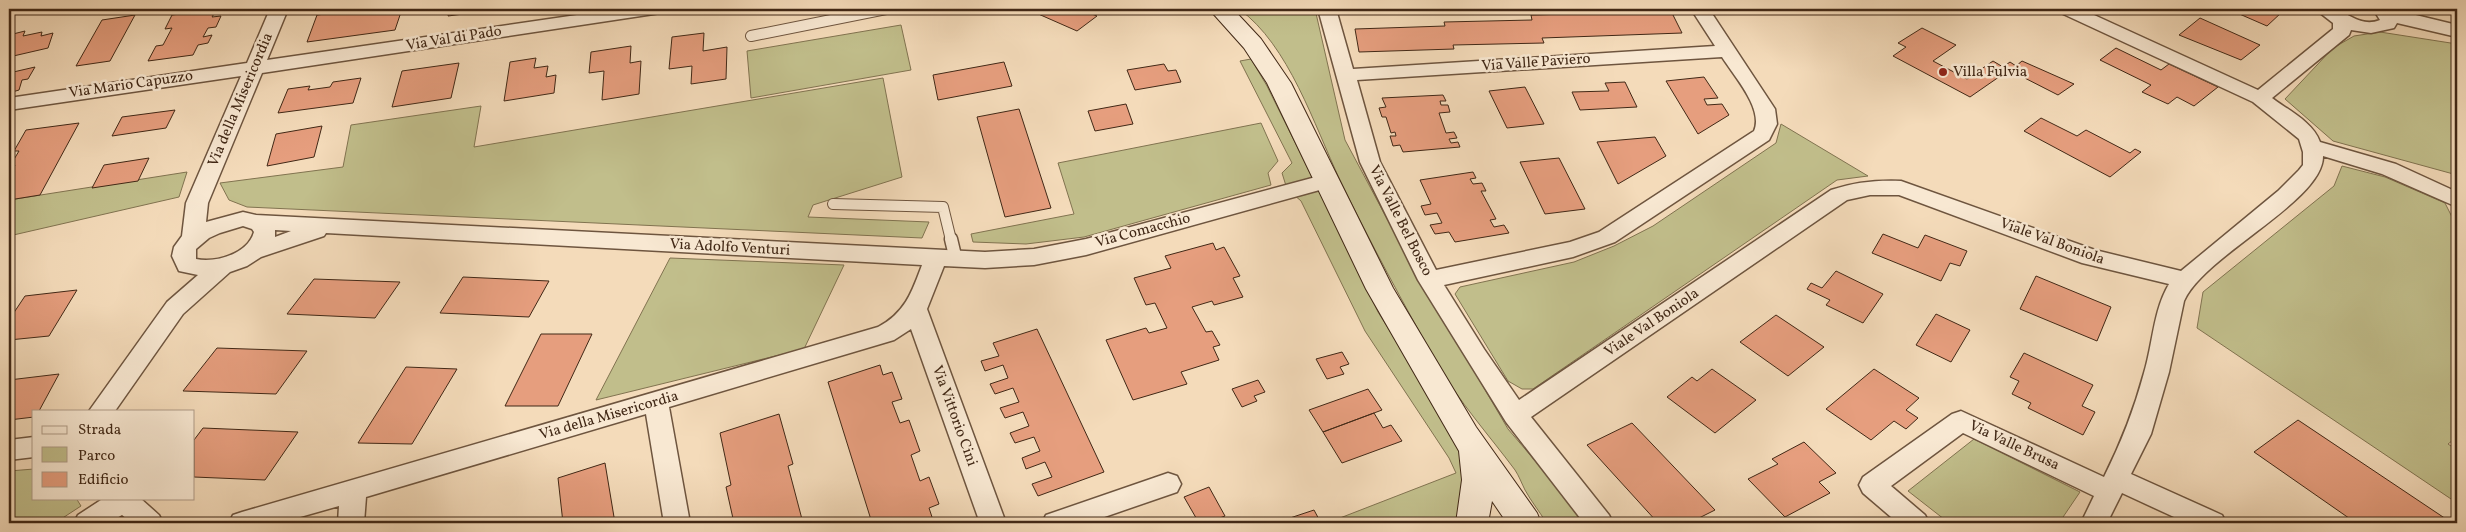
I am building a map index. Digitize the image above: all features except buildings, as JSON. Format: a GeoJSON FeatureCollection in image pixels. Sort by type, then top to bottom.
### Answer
{"type":"FeatureCollection","features":[{"type":"Feature","properties":{"kind":"main road"},"geometry":{"type":"LineString","coordinates":[[1220,9],[1245,32],[1280,83],[1380,289],[1465,436],[1525,523]]}},
{"type":"Feature","properties":{"kind":"main road"},"geometry":{"type":"LineString","coordinates":[[1465,436],[1476,462],[1478,488],[1472,523]]}},
{"type":"Feature","properties":{"kind":"street","name":"Via della Misericordia"},"geometry":{"type":"LineString","coordinates":[[175,308],[182,285],[185,262],[184,252],[193,239],[194,214],[279,9]]}},
{"type":"Feature","properties":{"kind":"street","name":"Via Val di Pado"},"geometry":{"type":"LineString","coordinates":[[254,69],[654,9]]}},
{"type":"Feature","properties":{"kind":"street","name":"Via Valle Bel Bosco"},"geometry":{"type":"LineString","coordinates":[[1327,9],[1363,141],[1379,186],[1429,280],[1465,341],[1515,415]]}},
{"type":"Feature","properties":{"kind":"street"},"geometry":{"type":"LineString","coordinates":[[1429,280],[1573,249],[1607,237],[1762,135],[1767,124],[1765,109],[1700,9]]}},
{"type":"Feature","properties":{"kind":"street"},"geometry":{"type":"LineString","coordinates":[[2067,9],[2260,98],[2308,137],[2313,165],[2307,176],[2286,196],[2184,280],[2172,301],[2157,372],[2138,434],[2094,523]]}},
{"type":"Feature","properties":{"kind":"street"},"geometry":{"type":"LineString","coordinates":[[2324,9],[2342,21],[2364,27],[2382,26],[2389,20],[2384,12]]}},
{"type":"Feature","properties":{"kind":"street"},"geometry":{"type":"LineString","coordinates":[[2384,12],[2457,31]]}},
{"type":"Feature","properties":{"kind":"street"},"geometry":{"type":"LineString","coordinates":[[2260,98],[2342,31],[2342,21]]}},
{"type":"Feature","properties":{"kind":"street","name":"Via Valle Paviero"},"geometry":{"type":"LineString","coordinates":[[1345,75],[1728,51]]}},
{"type":"Feature","properties":{"kind":"street","name":"Via Mario Capuzzo"},"geometry":{"type":"LineString","coordinates":[[9,104],[254,69]]}},
{"type":"Feature","properties":{"kind":"street"},"geometry":{"type":"LineString","coordinates":[[2311,146],[2389,169],[2457,200]]}},
{"type":"Feature","properties":{"kind":"street","name":"Via Comacchio"},"geometry":{"type":"LineString","coordinates":[[945,260],[1034,257],[1077,249],[1327,181]]}},
{"type":"Feature","properties":{"kind":"street","name":"Viale Val Boniola"},"geometry":{"type":"LineString","coordinates":[[1515,415],[1839,195],[1857,188],[1901,188],[2090,257],[2184,280]]}},
{"type":"Feature","properties":{"kind":"street"},"geometry":{"type":"LineString","coordinates":[[202,192],[207,205],[212,210],[231,220]]}},
{"type":"Feature","properties":{"kind":"street"},"geometry":{"type":"LineString","coordinates":[[193,239],[206,229],[231,220],[243,219],[258,222],[265,228],[266,235],[254,251]]}},
{"type":"Feature","properties":{"kind":"street","name":"Via Adolfo Venturi"},"geometry":{"type":"LineString","coordinates":[[258,222],[945,260]]}},
{"type":"Feature","properties":{"kind":"street","name":"Via Adolfo Venturi"},"geometry":{"type":"LineString","coordinates":[[254,251],[305,234],[339,226]]}},
{"type":"Feature","properties":{"kind":"street","name":"Via della Misericordia"},"geometry":{"type":"LineString","coordinates":[[185,262],[195,268],[206,270],[222,267],[244,258],[254,251]]}},
{"type":"Feature","properties":{"kind":"street","name":"Via della Misericordia"},"geometry":{"type":"LineString","coordinates":[[242,523],[866,341],[900,328],[915,310],[945,260]]}},
{"type":"Feature","properties":{"kind":"street","name":"Via della Misericordia"},"geometry":{"type":"LineString","coordinates":[[101,410],[175,308],[222,267]]}},
{"type":"Feature","properties":{"kind":"street","name":"Via Vittorio Cini"},"geometry":{"type":"LineString","coordinates":[[915,310],[993,523]]}},
{"type":"Feature","properties":{"kind":"street"},"geometry":{"type":"LineString","coordinates":[[656,402],[677,523]]}},
{"type":"Feature","properties":{"kind":"street"},"geometry":{"type":"LineString","coordinates":[[1515,415],[1600,523]]}},
{"type":"Feature","properties":{"kind":"street","name":"Via Valle Brusa"},"geometry":{"type":"LineString","coordinates":[[1916,523],[1872,485],[1961,421],[2114,485]]}},
{"type":"Feature","properties":{"kind":"street"},"geometry":{"type":"LineString","coordinates":[[9,450],[32,447]]}},
{"type":"Feature","properties":{"kind":"street"},"geometry":{"type":"LineString","coordinates":[[1055,523],[1168,484]]}},
{"type":"Feature","properties":{"kind":"street"},"geometry":{"type":"LineString","coordinates":[[2114,485],[2213,523]]}},
{"type":"Feature","properties":{"kind":"street"},"geometry":{"type":"LineString","coordinates":[[352,523],[353,491]]}},
{"type":"Feature","properties":{"kind":"street"},"geometry":{"type":"LineString","coordinates":[[87,523],[121,500]]}},
{"type":"Feature","properties":{"kind":"street"},"geometry":{"type":"LineString","coordinates":[[123,500],[150,523]]}},
{"type":"Feature","properties":{"kind":"lane"},"geometry":{"type":"LineString","coordinates":[[751,36],[886,9]]}},
{"type":"Feature","properties":{"kind":"lane"},"geometry":{"type":"LineString","coordinates":[[833,204],[943,207],[945,260]]}},
{"type":"Feature","properties":{"kind":"green space"},"geometry":{"type":"Polygon","coordinates":[[[1239,9],[1315,9],[1345,140],[1408,258],[1508,429],[1588,523],[1546,522],[1527,494],[1515,470],[1455,391],[1424,340],[1375,249],[1340,180],[1299,87],[1286,64],[1257,24],[1239,9]]]}},
{"type":"Feature","properties":{"kind":"green space"},"geometry":{"type":"Polygon","coordinates":[[[901,25],[911,70],[751,98],[747,51],[901,25]]]}},
{"type":"Feature","properties":{"kind":"green space"},"geometry":{"type":"Polygon","coordinates":[[[2380,32],[2457,44],[2457,175],[2333,141],[2285,99],[2333,48],[2354,36],[2380,32]]]}},
{"type":"Feature","properties":{"kind":"green space"},"geometry":{"type":"Polygon","coordinates":[[[1251,59],[1267,86],[1315,183],[1287,189],[1282,173],[1292,163],[1240,61],[1251,59]]]}},
{"type":"Feature","properties":{"kind":"green space"},"geometry":{"type":"Polygon","coordinates":[[[883,78],[902,177],[813,205],[808,217],[929,222],[922,238],[247,207],[229,200],[220,183],[343,167],[351,125],[481,106],[474,147],[883,78]]]}},
{"type":"Feature","properties":{"kind":"green space"},"geometry":{"type":"Polygon","coordinates":[[[1261,123],[1278,161],[1268,173],[1271,185],[1084,237],[1026,244],[973,242],[971,234],[1074,214],[1058,163],[1261,123]]]}},
{"type":"Feature","properties":{"kind":"green space"},"geometry":{"type":"Polygon","coordinates":[[[1781,124],[1868,176],[1837,180],[1533,389],[1522,389],[1508,381],[1455,294],[1460,287],[1574,262],[1614,246],[1653,226],[1776,143],[1781,124]]]}},
{"type":"Feature","properties":{"kind":"green space"},"geometry":{"type":"Polygon","coordinates":[[[2342,166],[2385,177],[2445,203],[2452,217],[2457,220],[2457,437],[2448,444],[2457,450],[2457,503],[2197,328],[2203,292],[2334,186],[2342,166]]]}},
{"type":"Feature","properties":{"kind":"green space"},"geometry":{"type":"Polygon","coordinates":[[[187,172],[179,197],[9,236],[9,200],[187,172]]]}},
{"type":"Feature","properties":{"kind":"green space"},"geometry":{"type":"Polygon","coordinates":[[[1318,189],[1378,312],[1462,447],[1466,516],[1462,523],[1343,523],[1340,518],[1456,473],[1449,458],[1365,331],[1301,201],[1293,194],[1318,189]]]}},
{"type":"Feature","properties":{"kind":"green space"},"geometry":{"type":"Polygon","coordinates":[[[670,258],[844,265],[804,349],[596,400],[670,258]]]}},
{"type":"Feature","properties":{"kind":"green space"},"geometry":{"type":"Polygon","coordinates":[[[1974,439],[2080,492],[2059,523],[1949,523],[1908,491],[1974,439]]]}},
{"type":"Feature","properties":{"kind":"green space"},"geometry":{"type":"Polygon","coordinates":[[[32,469],[32,500],[77,500],[81,506],[55,523],[9,523],[9,471],[32,469]]]}},
{"type":"Feature","properties":{"kind":"place","name":"Villa Fulvia"},"geometry":{"type":"Point","coordinates":[1943,72]}}]}
